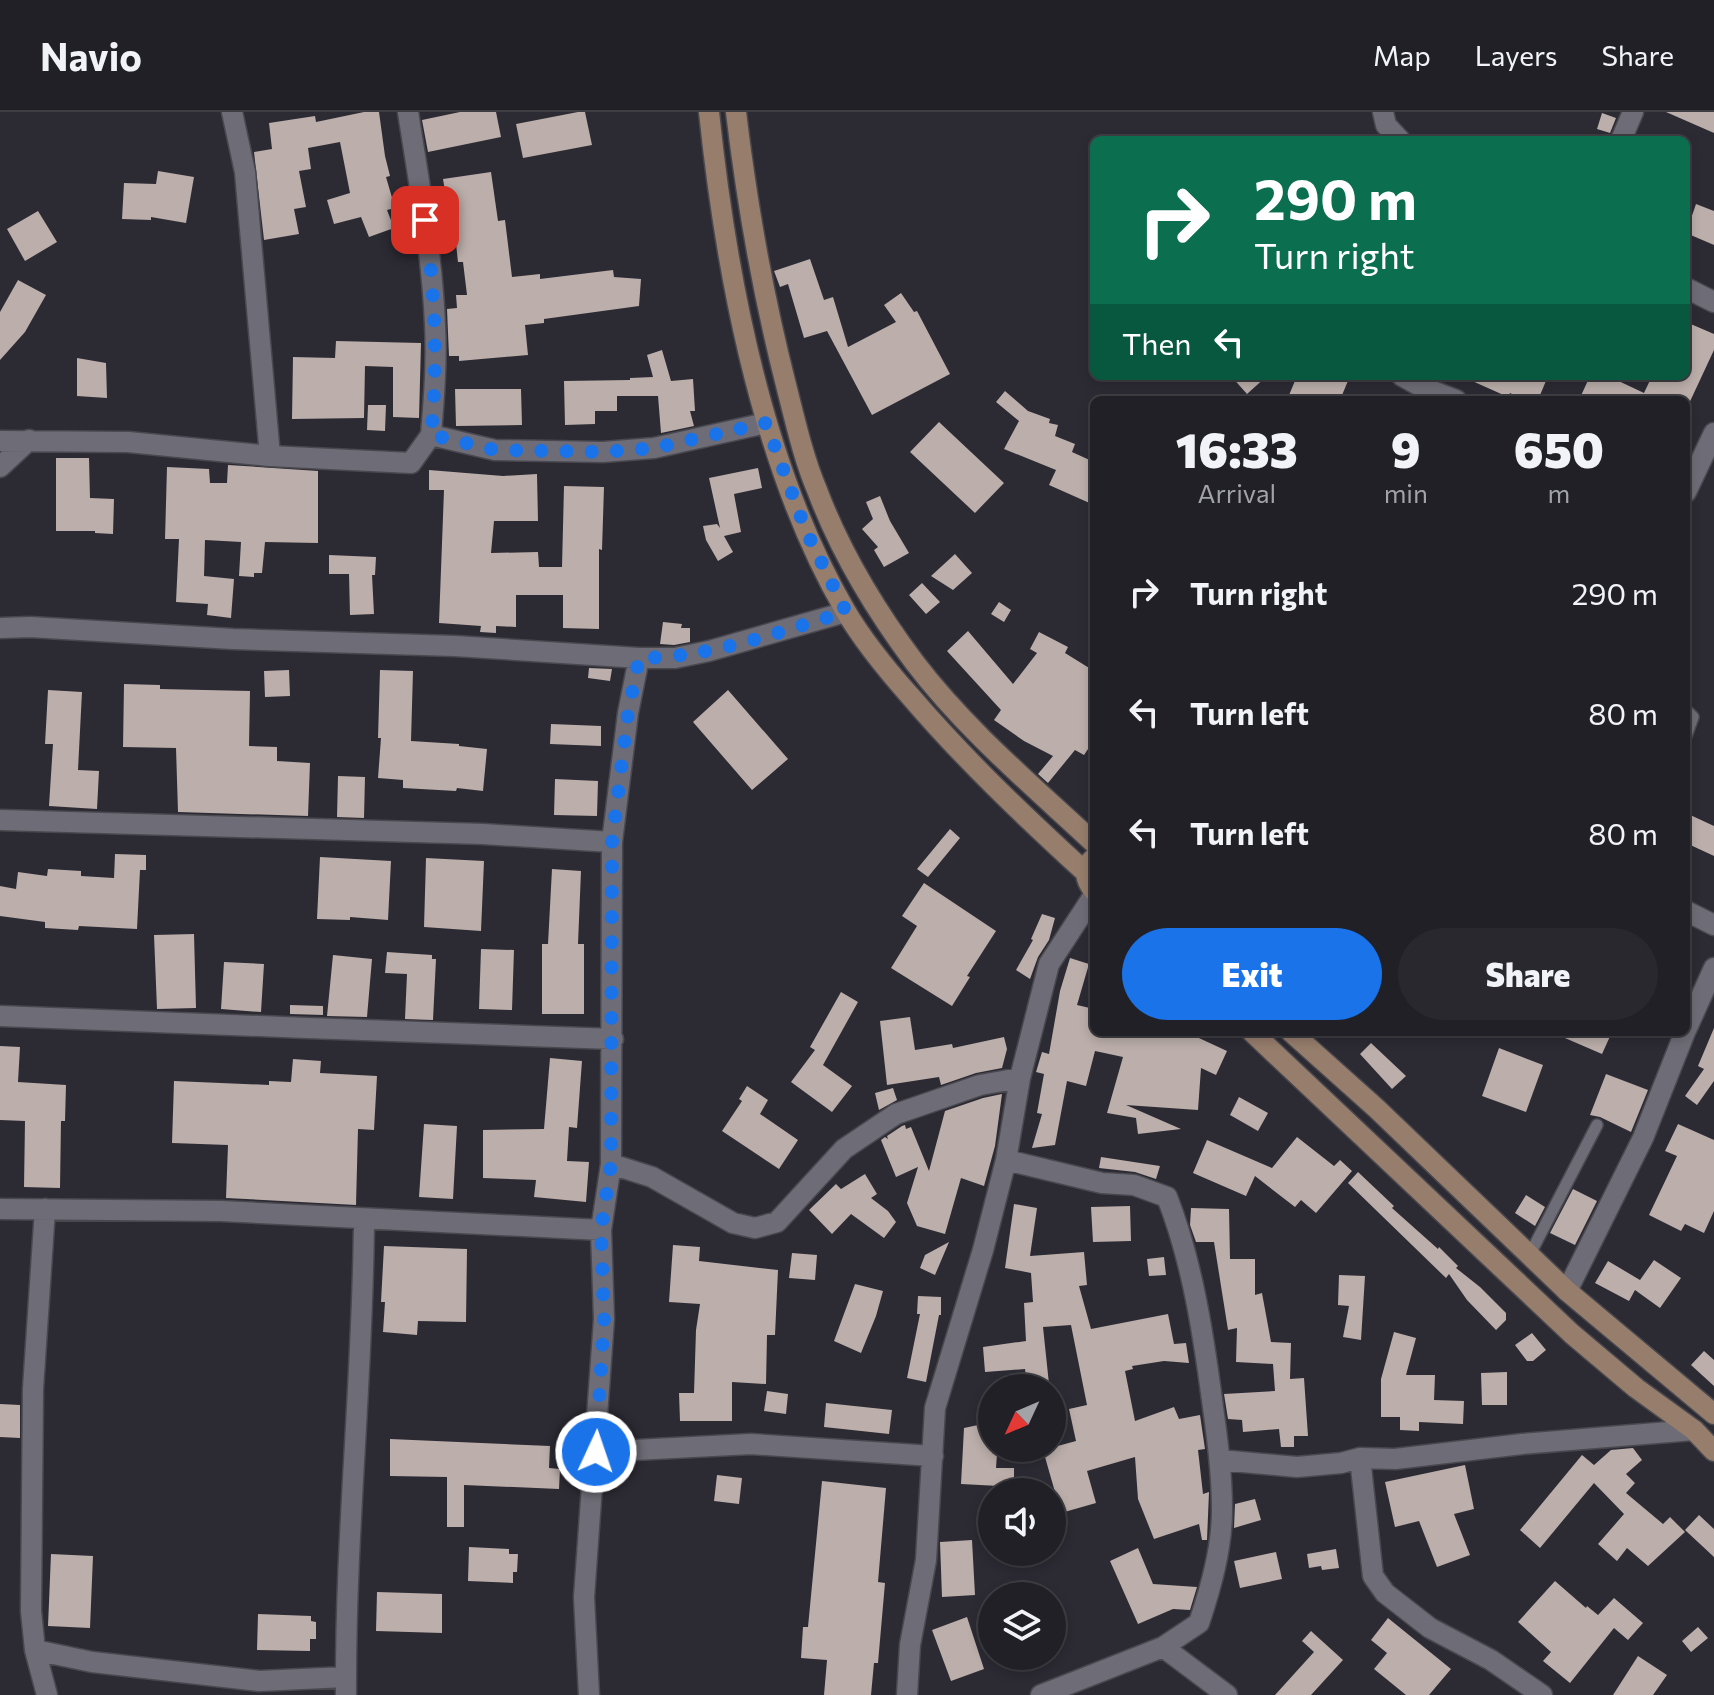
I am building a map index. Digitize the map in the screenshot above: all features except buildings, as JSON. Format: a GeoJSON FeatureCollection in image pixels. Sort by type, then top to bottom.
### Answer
{"type":"FeatureCollection","features":[{"type":"Feature","properties":{"kind":"main road"},"geometry":{"type":"LineString","coordinates":[[709,112],[729,253],[766,423],[806,531],[846,612],[890,673],[943,735],[1010,804],[1090,877]]}},
{"type":"Feature","properties":{"kind":"main road"},"geometry":{"type":"LineString","coordinates":[[736,112],[746,196],[778,355],[815,487],[832,526],[885,620],[916,664],[957,712],[1090,839]]}},
{"type":"Feature","properties":{"kind":"main road"},"geometry":{"type":"LineString","coordinates":[[1256,1036],[1572,1334],[1636,1388],[1694,1430],[1714,1451]]}},
{"type":"Feature","properties":{"kind":"main road"},"geometry":{"type":"LineString","coordinates":[[1295,1036],[1376,1108],[1567,1291],[1714,1414]]}},
{"type":"Feature","properties":{"kind":"street"},"geometry":{"type":"LineString","coordinates":[[232,112],[245,172],[270,456]]}},
{"type":"Feature","properties":{"kind":"street"},"geometry":{"type":"LineString","coordinates":[[0,441],[128,442],[270,456],[411,463],[431,435],[435,326],[429,247],[408,112]]}},
{"type":"Feature","properties":{"kind":"street"},"geometry":{"type":"LineString","coordinates":[[1383,112],[1386,125],[1396,136]]}},
{"type":"Feature","properties":{"kind":"street"},"geometry":{"type":"LineString","coordinates":[[1623,136],[1633,112]]}},
{"type":"Feature","properties":{"kind":"street"},"geometry":{"type":"LineString","coordinates":[[1690,290],[1714,302]]}},
{"type":"Feature","properties":{"kind":"street"},"geometry":{"type":"LineString","coordinates":[[1409,380],[1446,396]]}},
{"type":"Feature","properties":{"kind":"street"},"geometry":{"type":"LineString","coordinates":[[431,435],[495,450],[603,452],[654,448],[766,423]]}},
{"type":"Feature","properties":{"kind":"street"},"geometry":{"type":"LineString","coordinates":[[1690,484],[1714,433]]}},
{"type":"Feature","properties":{"kind":"street"},"geometry":{"type":"LineString","coordinates":[[0,467],[29,440]]}},
{"type":"Feature","properties":{"kind":"street"},"geometry":{"type":"LineString","coordinates":[[0,628],[675,658],[846,612]]}},
{"type":"Feature","properties":{"kind":"street"},"geometry":{"type":"LineString","coordinates":[[589,1695],[584,1597],[604,1319],[601,1230],[611,1164],[612,842],[628,713],[639,658]]}},
{"type":"Feature","properties":{"kind":"street"},"geometry":{"type":"LineString","coordinates":[[0,820],[483,834],[612,842]]}},
{"type":"Feature","properties":{"kind":"street"},"geometry":{"type":"LineString","coordinates":[[907,1695],[910,1645],[926,1560],[935,1408],[983,1250],[1006,1160],[1020,1078],[1049,964],[1090,883]]}},
{"type":"Feature","properties":{"kind":"street"},"geometry":{"type":"LineString","coordinates":[[1690,913],[1714,925]]}},
{"type":"Feature","properties":{"kind":"street"},"geometry":{"type":"LineString","coordinates":[[1690,1022],[1714,968]]}},
{"type":"Feature","properties":{"kind":"street"},"geometry":{"type":"LineString","coordinates":[[0,1016],[613,1039]]}},
{"type":"Feature","properties":{"kind":"street"},"geometry":{"type":"LineString","coordinates":[[1567,1291],[1643,1138],[1684,1036]]}},
{"type":"Feature","properties":{"kind":"street"},"geometry":{"type":"LineString","coordinates":[[611,1164],[652,1177],[733,1223],[755,1228],[777,1222],[844,1149],[896,1114],[980,1085],[1020,1078]]}},
{"type":"Feature","properties":{"kind":"street"},"geometry":{"type":"LineString","coordinates":[[1006,1160],[1102,1183],[1134,1185],[1167,1197],[1179,1230],[1203,1332],[1220,1460],[1222,1511],[1218,1551],[1199,1623],[1186,1635],[1163,1647],[1041,1695]]}},
{"type":"Feature","properties":{"kind":"street"},"geometry":{"type":"LineString","coordinates":[[0,1209],[207,1210],[601,1230]]}},
{"type":"Feature","properties":{"kind":"street"},"geometry":{"type":"LineString","coordinates":[[45,1209],[33,1389],[31,1611],[35,1650],[47,1695]]}},
{"type":"Feature","properties":{"kind":"street"},"geometry":{"type":"LineString","coordinates":[[35,1650],[92,1662],[259,1681],[346,1686],[355,1411],[364,1313],[364,1220]]}},
{"type":"Feature","properties":{"kind":"street"},"geometry":{"type":"LineString","coordinates":[[1220,1460],[1297,1467],[1360,1458],[1395,1459],[1522,1444],[1694,1430]]}},
{"type":"Feature","properties":{"kind":"street"},"geometry":{"type":"LineString","coordinates":[[596,1452],[751,1444],[933,1456]]}},
{"type":"Feature","properties":{"kind":"street"},"geometry":{"type":"LineString","coordinates":[[1360,1458],[1373,1576],[1385,1593],[1430,1628],[1491,1660],[1542,1695]]}},
{"type":"Feature","properties":{"kind":"street"},"geometry":{"type":"LineString","coordinates":[[1163,1647],[1227,1695]]}},
{"type":"Feature","properties":{"kind":"lane"},"geometry":{"type":"LineString","coordinates":[[1529,1256],[1597,1125]]}},
{"type":"Feature","properties":{"kind":"route"},"geometry":{"type":"LineString","coordinates":[[425,220],[435,326],[431,435],[495,450],[603,452],[654,448],[766,423],[806,531],[846,612],[709,651],[675,658],[639,658],[628,713],[612,842],[611,1164],[601,1230],[604,1319],[596,1452]]}}]}
